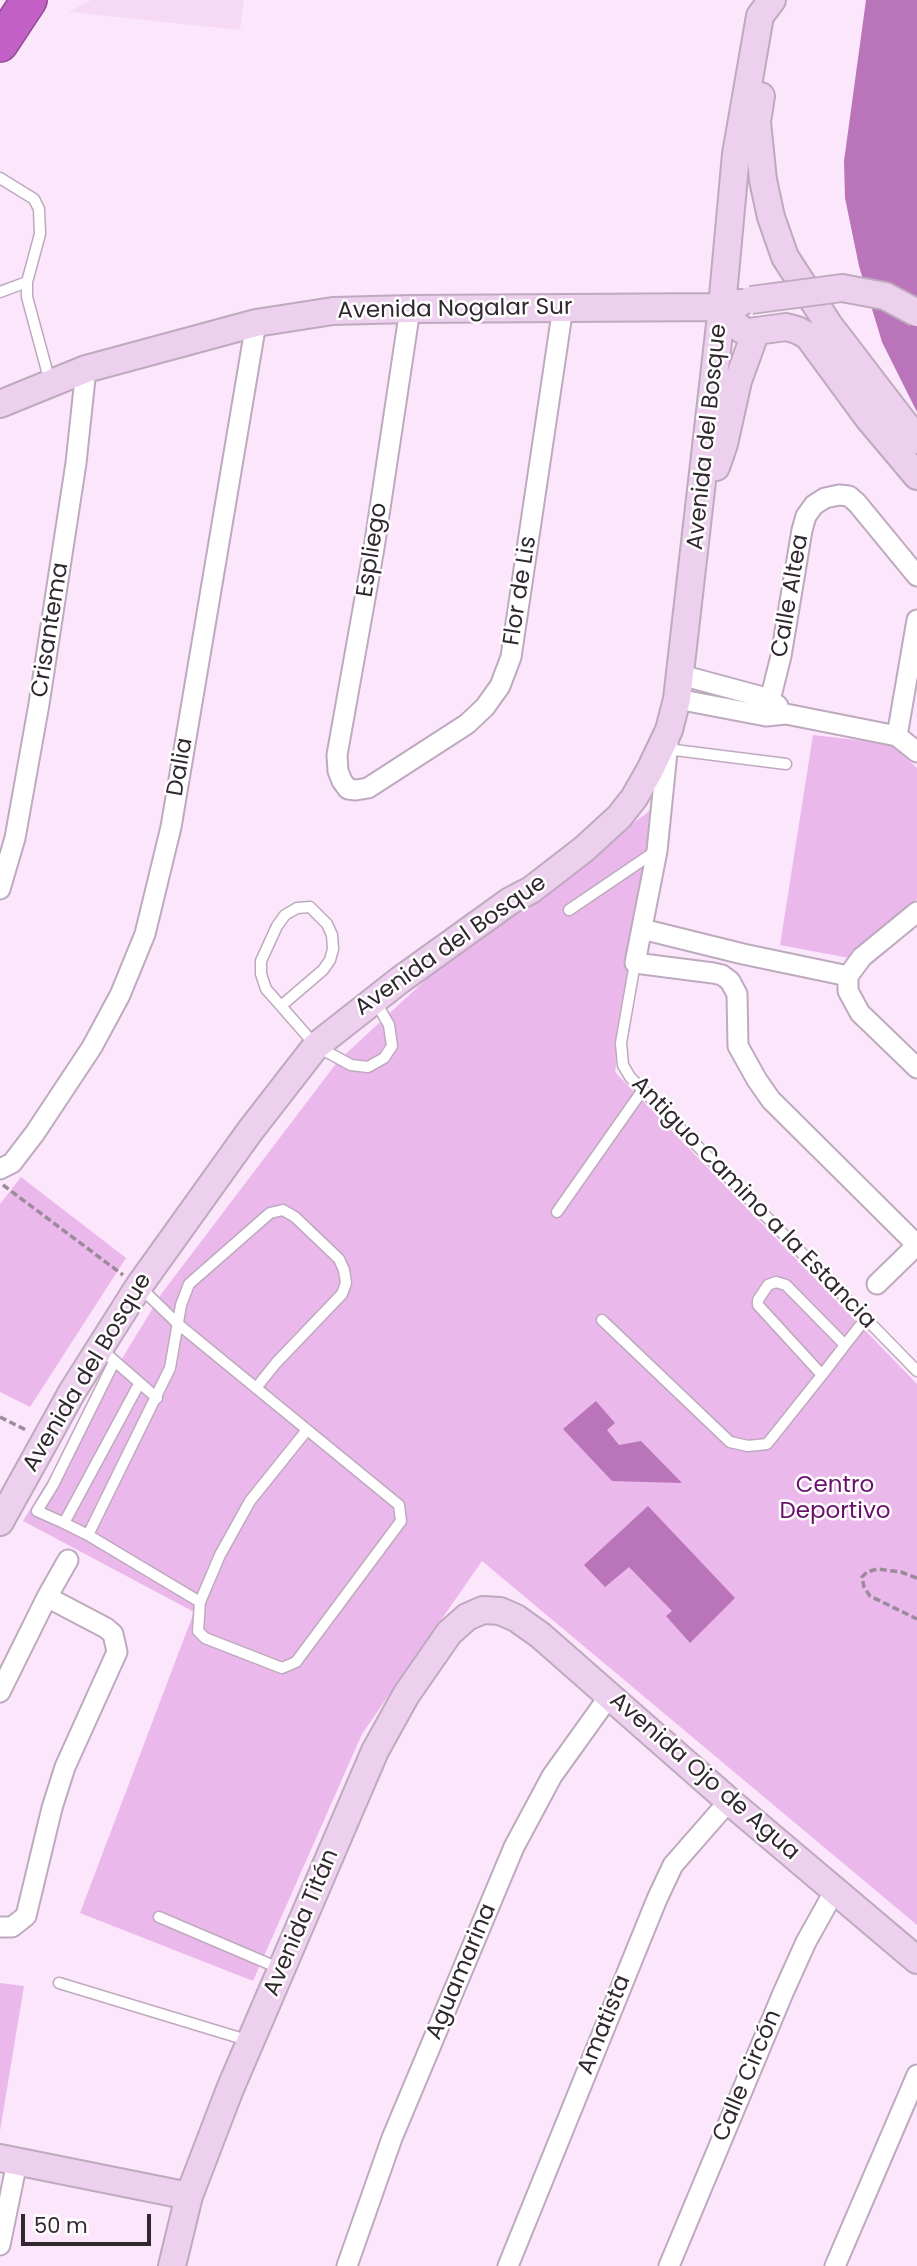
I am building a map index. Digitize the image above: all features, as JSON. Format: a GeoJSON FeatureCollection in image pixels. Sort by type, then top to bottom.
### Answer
{"type":"FeatureCollection","features":[{"type":"Feature","properties":{"kind":"highway"},"geometry":{"type":"LineString","coordinates":[[0,44],[29,0]]}},
{"type":"Feature","properties":{"kind":"street","name":"Avenida del Bosque"},"geometry":{"type":"LineString","coordinates":[[0,1522],[45,1440],[106,1355],[139,1286],[250,1131],[316,1046],[374,999],[470,929],[531,890],[584,849],[619,817],[634,798],[668,740],[679,687],[722,307],[736,154],[751,55],[760,16],[772,0]]}},
{"type":"Feature","properties":{"kind":"street"},"geometry":{"type":"LineString","coordinates":[[778,0],[757,122],[763,180],[771,217],[785,257],[829,325],[917,440]]}},
{"type":"Feature","properties":{"kind":"street","name":"Avenida Nogalar Sur"},"geometry":{"type":"LineString","coordinates":[[0,404],[86,369],[256,323],[333,312],[722,307],[751,300],[842,288],[885,296],[917,313]]}},
{"type":"Feature","properties":{"kind":"street","name":"Flor de Lis"},"geometry":{"type":"LineString","coordinates":[[348,789],[368,788],[467,724],[485,707],[500,687],[511,657],[563,307]]}},
{"type":"Feature","properties":{"kind":"street"},"geometry":{"type":"LineString","coordinates":[[722,307],[742,330],[786,327],[808,336],[869,419],[917,476]]}},
{"type":"Feature","properties":{"kind":"street","name":"Espliego"},"geometry":{"type":"LineString","coordinates":[[348,789],[338,771],[337,754],[374,548],[410,309]]}},
{"type":"Feature","properties":{"kind":"street","name":"Dalia"},"geometry":{"type":"LineString","coordinates":[[0,1169],[12,1163],[92,1047],[120,995],[145,934],[171,827],[256,323]]}},
{"type":"Feature","properties":{"kind":"street"},"geometry":{"type":"LineString","coordinates":[[699,512],[724,444],[738,381],[756,331]]}},
{"type":"Feature","properties":{"kind":"street","name":"Crisantema"},"geometry":{"type":"LineString","coordinates":[[0,889],[19,815],[41,690],[76,463],[86,369]]}},
{"type":"Feature","properties":{"kind":"street","name":"Calle Altea"},"geometry":{"type":"LineString","coordinates":[[768,707],[781,656],[806,516],[814,505],[825,498],[849,496],[917,576]]}},
{"type":"Feature","properties":{"kind":"street"},"geometry":{"type":"LineString","coordinates":[[897,736],[917,620]]}},
{"type":"Feature","properties":{"kind":"street"},"geometry":{"type":"LineString","coordinates":[[679,687],[768,707],[786,714],[897,736],[917,752]]}},
{"type":"Feature","properties":{"kind":"street","name":"Antiguo Camino a la Estancia"},"geometry":{"type":"LineString","coordinates":[[635,963],[657,851],[668,740]]}},
{"type":"Feature","properties":{"kind":"street"},"geometry":{"type":"LineString","coordinates":[[917,912],[862,957],[848,976],[848,991],[860,1013],[917,1068]]}},
{"type":"Feature","properties":{"kind":"street"},"geometry":{"type":"LineString","coordinates":[[642,929],[848,976]]}},
{"type":"Feature","properties":{"kind":"street"},"geometry":{"type":"LineString","coordinates":[[635,963],[713,973],[730,981],[737,994],[738,1046],[771,1100],[917,1245],[877,1284]]}},
{"type":"Feature","properties":{"kind":"street"},"geometry":{"type":"LineString","coordinates":[[0,1692],[68,1560]]}},
{"type":"Feature","properties":{"kind":"street"},"geometry":{"type":"LineString","coordinates":[[0,1927],[12,1927],[26,1916],[52,1808],[65,1767],[117,1652],[113,1634],[106,1628],[47,1597]]}},
{"type":"Feature","properties":{"kind":"street","name":"Avenida Ojo de Agua"},"geometry":{"type":"LineString","coordinates":[[483,1610],[500,1611],[516,1618],[540,1635],[729,1801],[917,1960]]}},
{"type":"Feature","properties":{"kind":"street","name":"Avenida Titán"},"geometry":{"type":"LineString","coordinates":[[173,2266],[189,2196],[250,2042],[375,1751],[406,1695],[449,1633],[467,1617],[483,1610]]}},
{"type":"Feature","properties":{"kind":"street","name":"Aguamarina"},"geometry":{"type":"LineString","coordinates":[[347,2266],[393,2138],[514,1847],[552,1776],[610,1695]]}},
{"type":"Feature","properties":{"kind":"street","name":"Amatista"},"geometry":{"type":"LineString","coordinates":[[509,2266],[577,2091],[673,1865],[729,1801]]}},
{"type":"Feature","properties":{"kind":"street","name":"Calle Circón"},"geometry":{"type":"LineString","coordinates":[[669,2266],[783,1993],[806,1942],[835,1890]]}},
{"type":"Feature","properties":{"kind":"street"},"geometry":{"type":"LineString","coordinates":[[835,2266],[917,2075]]}},
{"type":"Feature","properties":{"kind":"street"},"geometry":{"type":"LineString","coordinates":[[0,2245],[9,2160],[189,2196]]}},
{"type":"Feature","properties":{"kind":"lane"},"geometry":{"type":"LineString","coordinates":[[0,178],[34,199],[39,209],[40,234],[27,282],[30,314],[50,382]]}},
{"type":"Feature","properties":{"kind":"lane"},"geometry":{"type":"LineString","coordinates":[[0,292],[27,282]]}},
{"type":"Feature","properties":{"kind":"lane"},"geometry":{"type":"LineString","coordinates":[[668,740],[786,764]]}},
{"type":"Feature","properties":{"kind":"lane"},"geometry":{"type":"LineString","coordinates":[[569,910],[657,851]]}},
{"type":"Feature","properties":{"kind":"lane"},"geometry":{"type":"LineString","coordinates":[[281,1006],[324,970],[330,960],[333,949],[332,935],[327,924],[310,907],[297,908],[285,915],[266,946],[261,961],[261,974],[266,989],[316,1046],[351,1065],[368,1067],[384,1058],[391,1046],[389,1025],[374,999]]}},
{"type":"Feature","properties":{"kind":"lane","name":"Antiguo Camino a la Estancia"},"geometry":{"type":"LineString","coordinates":[[635,963],[621,1042],[623,1065],[630,1077],[916,1367]]}},
{"type":"Feature","properties":{"kind":"lane"},"geometry":{"type":"LineString","coordinates":[[557,1212],[642,1091]]}},
{"type":"Feature","properties":{"kind":"lane"},"geometry":{"type":"LineString","coordinates":[[88,1535],[170,1368],[181,1305],[189,1284],[270,1213],[283,1210],[295,1217],[339,1259],[346,1283],[342,1294],[276,1363],[256,1388]]}},
{"type":"Feature","properties":{"kind":"lane"},"geometry":{"type":"LineString","coordinates":[[822,1375],[762,1312],[758,1300],[768,1284],[776,1282],[786,1285],[845,1345]]}},
{"type":"Feature","properties":{"kind":"lane"},"geometry":{"type":"LineString","coordinates":[[139,1286],[178,1324],[399,1505],[401,1521],[296,1662],[282,1668],[205,1638],[198,1631],[201,1602],[220,1555],[250,1501],[307,1430]]}},
{"type":"Feature","properties":{"kind":"lane"},"geometry":{"type":"LineString","coordinates":[[602,1321],[730,1442],[748,1446],[767,1444],[867,1320]]}},
{"type":"Feature","properties":{"kind":"lane"},"geometry":{"type":"LineString","coordinates":[[157,1398],[106,1355],[53,1485],[37,1511],[88,1535],[201,1602]]}},
{"type":"Feature","properties":{"kind":"lane"},"geometry":{"type":"LineString","coordinates":[[64,1523],[139,1384]]}},
{"type":"Feature","properties":{"kind":"lane"},"geometry":{"type":"LineString","coordinates":[[159,1917],[281,1969]]}},
{"type":"Feature","properties":{"kind":"lane"},"geometry":{"type":"LineString","coordinates":[[59,1983],[250,2042]]}},
{"type":"Feature","properties":{"kind":"path"},"geometry":{"type":"LineString","coordinates":[[0,1183],[139,1286]]}},
{"type":"Feature","properties":{"kind":"path"},"geometry":{"type":"LineString","coordinates":[[0,1417],[45,1440]]}},
{"type":"Feature","properties":{"kind":"path"},"geometry":{"type":"LineString","coordinates":[[917,1578],[901,1572],[877,1569],[862,1577],[870,1596],[917,1619]]}},
{"type":"Feature","properties":{"kind":"shaded area"},"geometry":{"type":"Polygon","coordinates":[[[91,0],[244,0],[240,30],[69,12],[91,0]]]}},
{"type":"Feature","properties":{"kind":"shaded area"},"geometry":{"type":"Polygon","coordinates":[[[866,0],[917,0],[917,412],[882,342],[859,266],[845,198],[844,161],[866,0]]]}},
{"type":"Feature","properties":{"kind":"shaded area"},"geometry":{"type":"Polygon","coordinates":[[[596,1401],[615,1423],[607,1430],[619,1445],[641,1441],[682,1483],[612,1481],[563,1429],[596,1401]]]}},
{"type":"Feature","properties":{"kind":"shaded area"},"geometry":{"type":"Polygon","coordinates":[[[648,1506],[735,1598],[690,1643],[666,1616],[672,1611],[629,1567],[605,1587],[584,1565],[648,1506]]]}},
{"type":"Feature","properties":{"kind":"green space"},"geometry":{"type":"Polygon","coordinates":[[[813,735],[891,744],[917,768],[917,899],[849,958],[780,945],[813,735]]]}},
{"type":"Feature","properties":{"kind":"green space","name":"Centro Deportivo"},"geometry":{"type":"Polygon","coordinates":[[[652,809],[615,1072],[917,1384],[917,1925],[482,1561],[362,1734],[253,1981],[80,1913],[194,1612],[23,1521],[162,1293],[338,1061],[434,972],[652,809]]]}},
{"type":"Feature","properties":{"kind":"green space"},"geometry":{"type":"Polygon","coordinates":[[[21,1177],[126,1258],[30,1407],[0,1392],[0,1204],[21,1177]]]}},
{"type":"Feature","properties":{"kind":"green space"},"geometry":{"type":"Polygon","coordinates":[[[0,1983],[24,1986],[0,2131],[0,1983]]]}}]}
